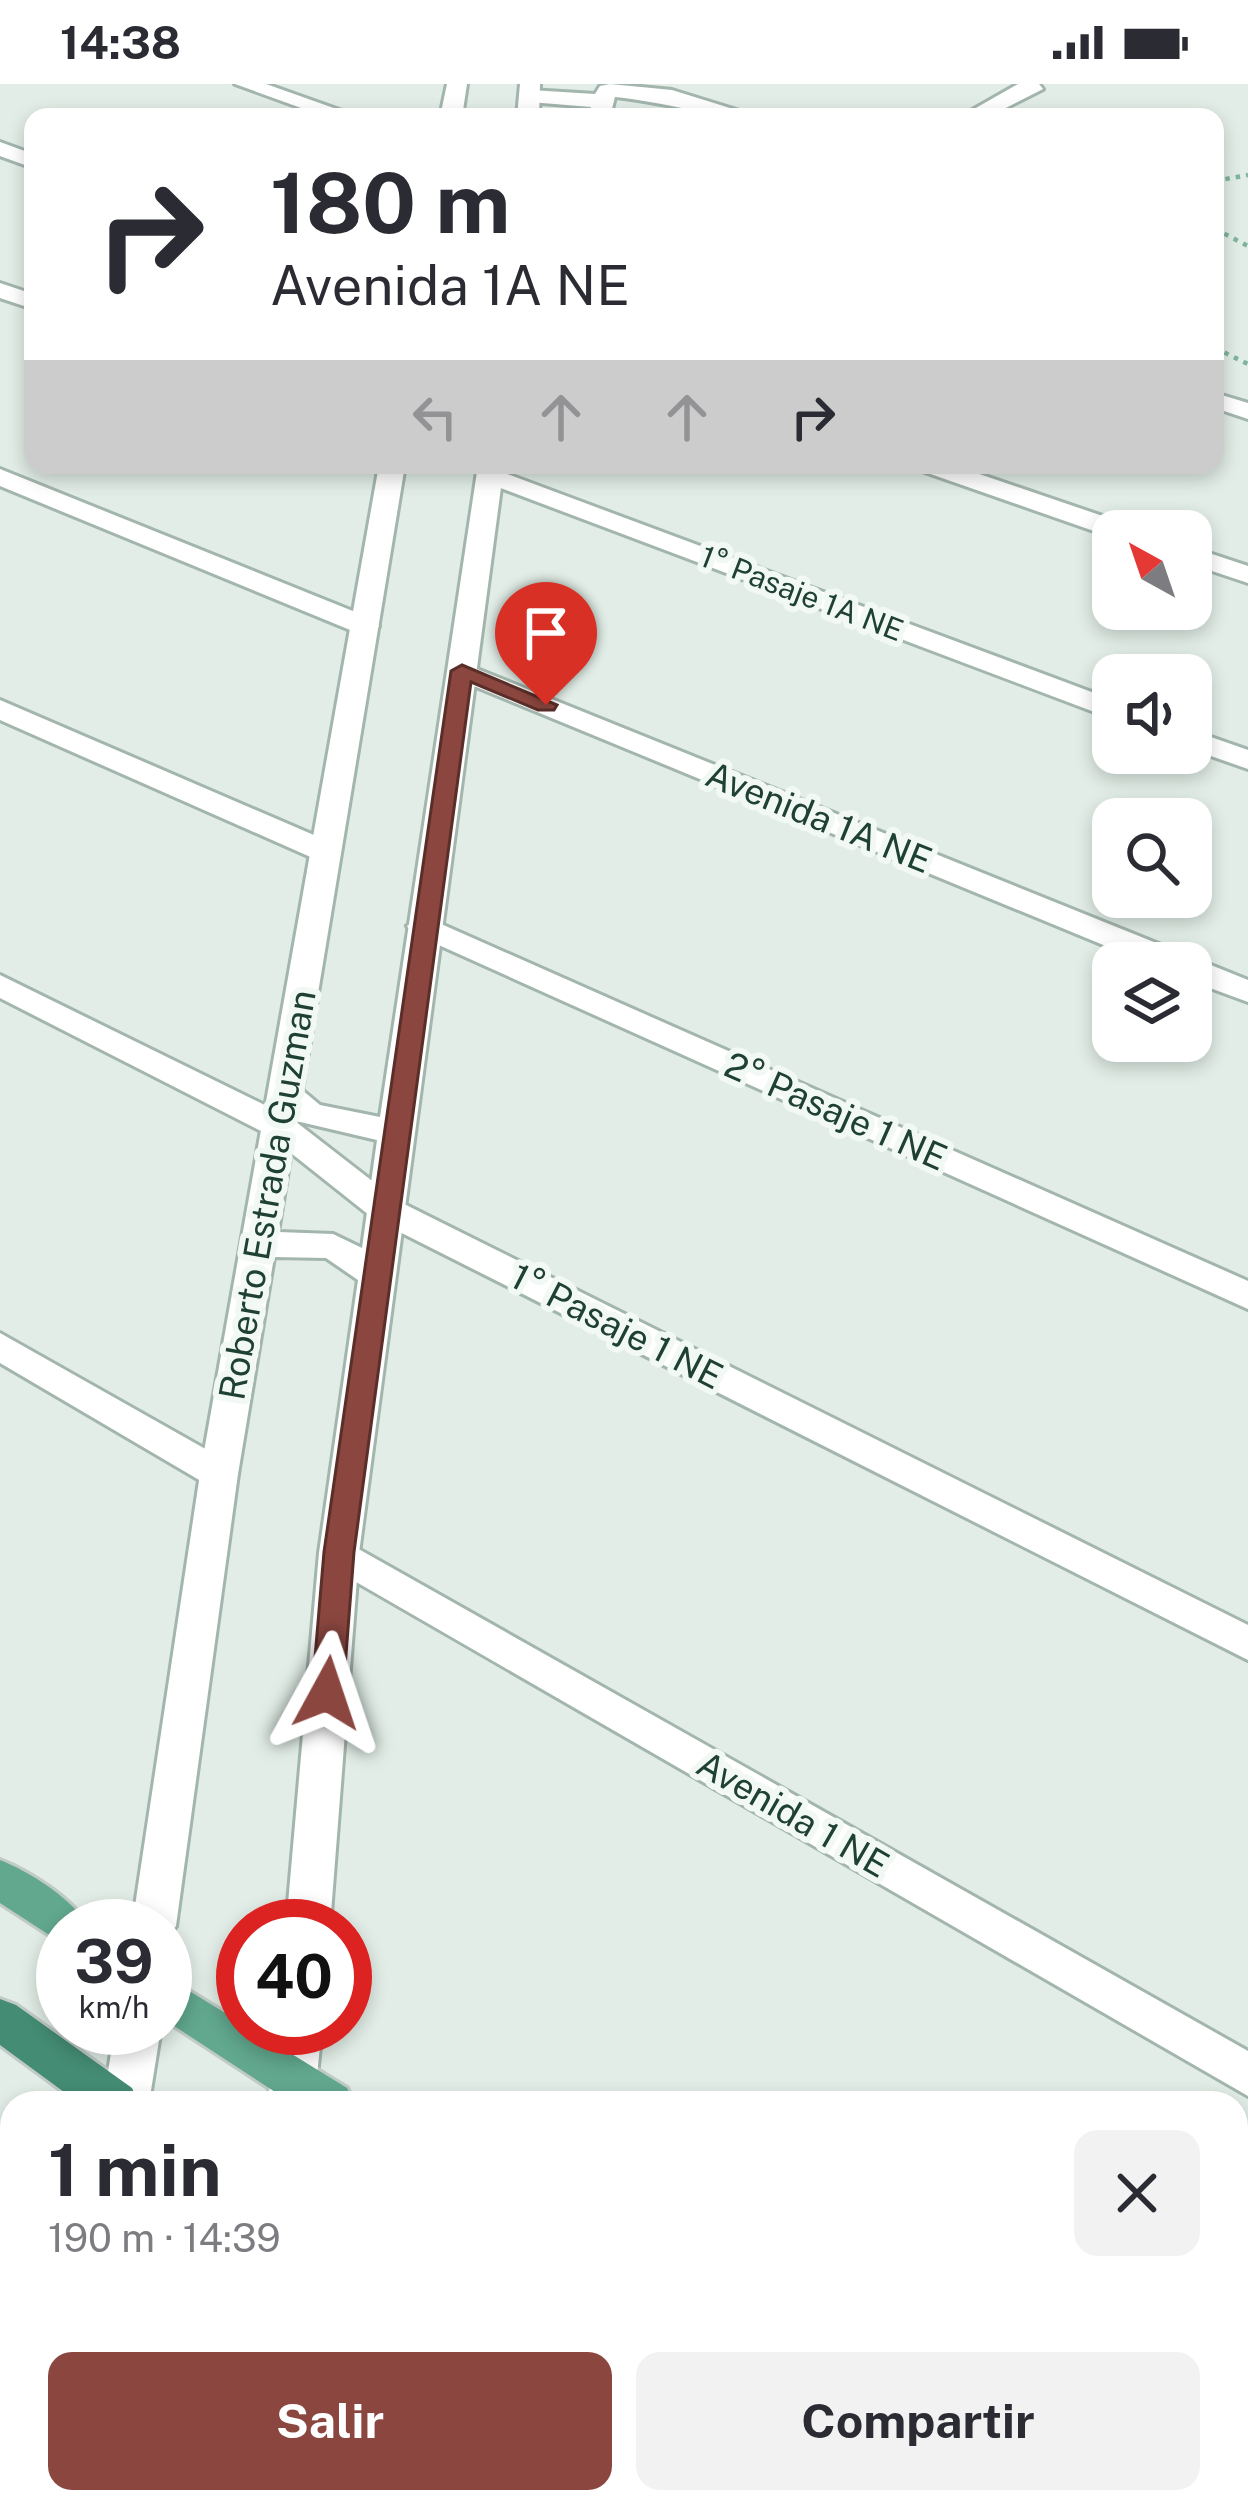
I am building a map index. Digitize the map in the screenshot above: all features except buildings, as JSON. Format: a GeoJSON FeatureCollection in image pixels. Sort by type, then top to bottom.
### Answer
{"type":"FeatureCollection","features":[{"type":"Feature","properties":{"kind":"highway"},"geometry":{"type":"LineString","coordinates":[[0,2019],[99,2091]]}},
{"type":"Feature","properties":{"kind":"main road"},"geometry":{"type":"LineString","coordinates":[[0,1879],[36,1905]]}},
{"type":"Feature","properties":{"kind":"main road"},"geometry":{"type":"LineString","coordinates":[[192,2015],[300,2091]]}},
{"type":"Feature","properties":{"kind":"street"},"geometry":{"type":"LineString","coordinates":[[245,84],[320,108]]}},
{"type":"Feature","properties":{"kind":"street"},"geometry":{"type":"LineString","coordinates":[[992,108],[1024,95],[1032,89],[1028,84]]}},
{"type":"Feature","properties":{"kind":"street"},"geometry":{"type":"LineString","coordinates":[[529,99],[672,96],[715,108]]}},
{"type":"Feature","properties":{"kind":"street","name":"Roberto Estrada Guzman"},"geometry":{"type":"LineString","coordinates":[[158,1899],[219,1474],[390,474]]}},
{"type":"Feature","properties":{"kind":"street"},"geometry":{"type":"LineString","coordinates":[[310,1899],[339,1552],[423,926],[491,474]]}},
{"type":"Feature","properties":{"kind":"street","name":"1° Pasaje 1A NE"},"geometry":{"type":"LineString","coordinates":[[499,474],[1092,702]]}},
{"type":"Feature","properties":{"kind":"street"},"geometry":{"type":"LineString","coordinates":[[954,474],[1092,521]]}},
{"type":"Feature","properties":{"kind":"street"},"geometry":{"type":"LineString","coordinates":[[0,477],[364,626]]}},
{"type":"Feature","properties":{"kind":"street"},"geometry":{"type":"LineString","coordinates":[[1212,562],[1248,575]]}},
{"type":"Feature","properties":{"kind":"street","name":"Avenida 1A NE"},"geometry":{"type":"LineString","coordinates":[[462,671],[1125,942]]}},
{"type":"Feature","properties":{"kind":"street"},"geometry":{"type":"LineString","coordinates":[[0,709],[326,852]]}},
{"type":"Feature","properties":{"kind":"street"},"geometry":{"type":"LineString","coordinates":[[1212,747],[1248,760]]}},
{"type":"Feature","properties":{"kind":"street","name":"2° Pasaje 1 NE"},"geometry":{"type":"LineString","coordinates":[[423,926],[1248,1296]]}},
{"type":"Feature","properties":{"kind":"street"},"geometry":{"type":"LineString","coordinates":[[1212,977],[1248,992]]}},
{"type":"Feature","properties":{"kind":"street","name":"1° Pasaje 1 NE"},"geometry":{"type":"LineString","coordinates":[[0,986],[282,1110],[386,1210],[1248,1644]]}},
{"type":"Feature","properties":{"kind":"street"},"geometry":{"type":"LineString","coordinates":[[282,1110],[396,1132]]}},
{"type":"Feature","properties":{"kind":"street"},"geometry":{"type":"LineString","coordinates":[[258,1244],[333,1246],[377,1275]]}},
{"type":"Feature","properties":{"kind":"street"},"geometry":{"type":"LineString","coordinates":[[0,1346],[219,1474]]}},
{"type":"Feature","properties":{"kind":"street","name":"Avenida 1 NE"},"geometry":{"type":"LineString","coordinates":[[339,1552],[1248,2075]]}},
{"type":"Feature","properties":{"kind":"street"},"geometry":{"type":"LineString","coordinates":[[128,2091],[134,2055]]}},
{"type":"Feature","properties":{"kind":"street"},"geometry":{"type":"LineString","coordinates":[[302,2055],[306,2091]]}},
{"type":"Feature","properties":{"kind":"route"},"geometry":{"type":"LineString","coordinates":[[327,1693],[339,1552],[462,671],[546,705]]}}]}
